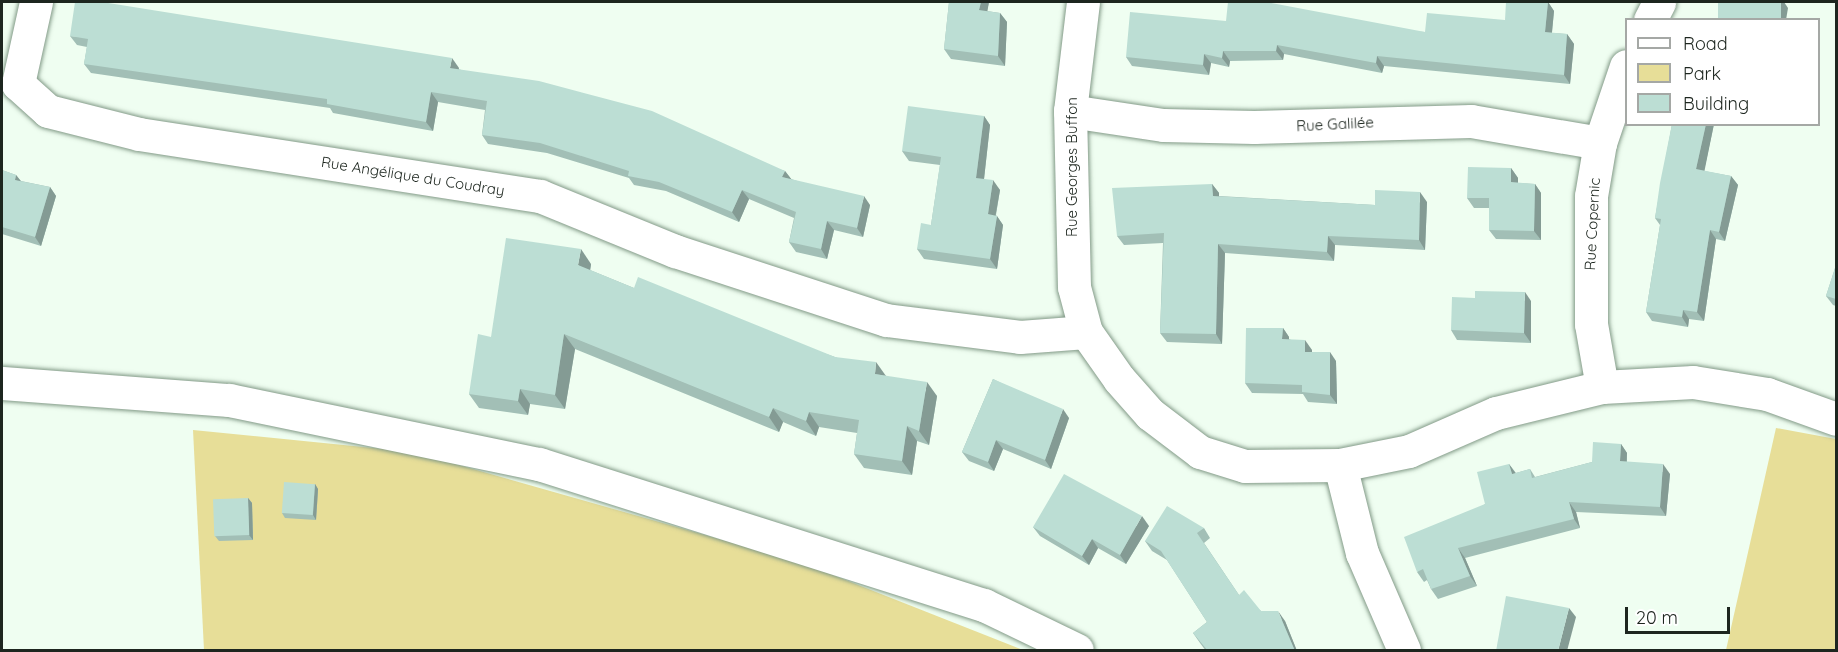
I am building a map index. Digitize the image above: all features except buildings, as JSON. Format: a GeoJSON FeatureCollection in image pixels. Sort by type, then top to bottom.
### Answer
{"type":"FeatureCollection","features":[{"type":"Feature","properties":{"kind":"street","name":"Rue Angélique du Coudray"},"geometry":{"type":"LineString","coordinates":[[36,2],[10,84],[48,111],[139,134],[540,196],[675,251],[886,320],[1020,337],[1086,332]]}},
{"type":"Feature","properties":{"kind":"street","name":"Rue Georges Buffon"},"geometry":{"type":"LineString","coordinates":[[1083,2],[1070,111],[1074,287],[1086,332],[1150,414],[1200,452],[1245,466],[1340,465],[1408,451],[1497,413],[1602,387],[1693,382],[1767,394],[1836,419]]}},
{"type":"Feature","properties":{"kind":"street"},"geometry":{"type":"LineString","coordinates":[[1651,18],[1659,2]]}},
{"type":"Feature","properties":{"kind":"street","name":"Rue Copernic"},"geometry":{"type":"LineString","coordinates":[[1602,387],[1591,324],[1589,247],[1600,143],[1625,69]]}},
{"type":"Feature","properties":{"kind":"street","name":"Rue Galilée"},"geometry":{"type":"LineString","coordinates":[[1070,111],[1163,125],[1254,128],[1471,121],[1600,143]]}},
{"type":"Feature","properties":{"kind":"street"},"geometry":{"type":"LineString","coordinates":[[2,383],[229,400],[539,464],[984,605],[1077,651]]}},
{"type":"Feature","properties":{"kind":"street"},"geometry":{"type":"LineString","coordinates":[[1340,465],[1362,553],[1404,651]]}},
{"type":"Feature","properties":{"kind":"green space"},"geometry":{"type":"Polygon","coordinates":[[[1776,428],[1836,439],[1836,650],[1726,650],[1776,428]]]}},
{"type":"Feature","properties":{"kind":"green space"},"geometry":{"type":"Polygon","coordinates":[[[193,430],[413,452],[800,562],[1023,650],[204,650],[193,430]]]}}]}
